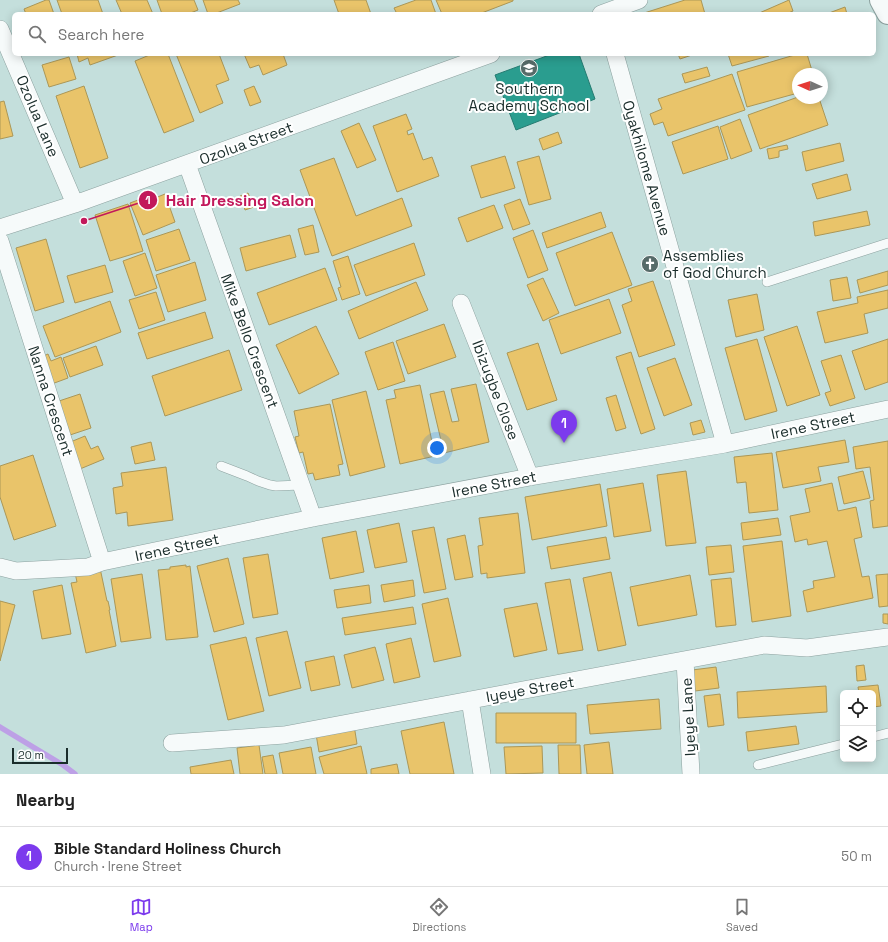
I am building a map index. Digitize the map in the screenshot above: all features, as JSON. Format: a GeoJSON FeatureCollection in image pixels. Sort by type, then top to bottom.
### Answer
{"type":"FeatureCollection","features":[{"type":"Feature","properties":{"kind":"main road"},"geometry":{"type":"LineString","coordinates":[[881,0],[888,14]]}},
{"type":"Feature","properties":{"kind":"street"},"geometry":{"type":"LineString","coordinates":[[608,12],[639,0]]}},
{"type":"Feature","properties":{"kind":"street","name":"Ozolua Lane"},"geometry":{"type":"LineString","coordinates":[[0,29],[75,204]]}},
{"type":"Feature","properties":{"kind":"street","name":"Ozolua Street"},"geometry":{"type":"LineString","coordinates":[[0,228],[75,204],[485,56]]}},
{"type":"Feature","properties":{"kind":"street","name":"Oyakhilome Avenue"},"geometry":{"type":"LineString","coordinates":[[616,56],[726,444]]}},
{"type":"Feature","properties":{"kind":"street","name":"Mike Bello Crescent"},"geometry":{"type":"LineString","coordinates":[[187,164],[313,518]]}},
{"type":"Feature","properties":{"kind":"street","name":"Nanna Crescent"},"geometry":{"type":"LineString","coordinates":[[0,241],[102,562]]}},
{"type":"Feature","properties":{"kind":"street","name":"Ibizugbe Close"},"geometry":{"type":"LineString","coordinates":[[461,303],[530,477]]}},
{"type":"Feature","properties":{"kind":"street","name":"Irene Street"},"geometry":{"type":"LineString","coordinates":[[0,568],[16,571],[88,567],[102,562],[313,518],[530,477],[726,444],[888,409]]}},
{"type":"Feature","properties":{"kind":"street","name":"Iyeye Street"},"geometry":{"type":"LineString","coordinates":[[172,743],[284,735],[764,645],[807,648],[888,637]]}},
{"type":"Feature","properties":{"kind":"street","name":"Iyeye Lane"},"geometry":{"type":"LineString","coordinates":[[685,660],[691,774]]}},
{"type":"Feature","properties":{"kind":"street"},"geometry":{"type":"LineString","coordinates":[[470,700],[482,774]]}},
{"type":"Feature","properties":{"kind":"lane"},"geometry":{"type":"LineString","coordinates":[[767,282],[888,243]]}},
{"type":"Feature","properties":{"kind":"lane"},"geometry":{"type":"LineString","coordinates":[[221,466],[270,485],[301,485]]}},
{"type":"Feature","properties":{"kind":"lane"},"geometry":{"type":"LineString","coordinates":[[876,736],[888,733]]}},
{"type":"Feature","properties":{"kind":"lane"},"geometry":{"type":"LineString","coordinates":[[758,765],[840,745]]}},
{"type":"Feature","properties":{"kind":"building: Homes"},"geometry":{"type":"Polygon","coordinates":[[[49,0],[53,12],[25,12],[24,9],[49,0]]]}},
{"type":"Feature","properties":{"kind":"building: Homes"},"geometry":{"type":"Polygon","coordinates":[[[57,0],[98,0],[102,12],[61,12],[57,0]]]}},
{"type":"Feature","properties":{"kind":"building: Homes"},"geometry":{"type":"Polygon","coordinates":[[[116,0],[147,0],[152,12],[121,12],[116,0]]]}},
{"type":"Feature","properties":{"kind":"building: Homes"},"geometry":{"type":"Polygon","coordinates":[[[157,0],[194,0],[198,10],[193,12],[161,12],[157,0]]]}},
{"type":"Feature","properties":{"kind":"building: Homes"},"geometry":{"type":"Polygon","coordinates":[[[203,0],[238,0],[240,4],[219,12],[207,12],[203,0]]]}},
{"type":"Feature","properties":{"kind":"building: Homes"},"geometry":{"type":"Polygon","coordinates":[[[334,0],[366,0],[370,12],[338,12],[334,0]]]}},
{"type":"Feature","properties":{"kind":"building: Homes"},"geometry":{"type":"Polygon","coordinates":[[[416,0],[431,0],[435,12],[396,12],[394,8],[416,0]]]}},
{"type":"Feature","properties":{"kind":"building: Homes"},"geometry":{"type":"Polygon","coordinates":[[[436,0],[513,0],[484,12],[441,12],[436,0]]]}},
{"type":"Feature","properties":{"kind":"building: Homes"},"geometry":{"type":"Polygon","coordinates":[[[685,0],[701,0],[704,12],[647,12],[685,0]]]}},
{"type":"Feature","properties":{"kind":"building: Homes"},"geometry":{"type":"Polygon","coordinates":[[[789,0],[793,11],[791,12],[762,12],[789,0]]]}},
{"type":"Feature","properties":{"kind":"building: Homes"},"geometry":{"type":"Polygon","coordinates":[[[845,7],[846,12],[832,12],[845,7]]]}},
{"type":"Feature","properties":{"kind":"building: Homes"},"geometry":{"type":"Polygon","coordinates":[[[78,56],[115,56],[90,65],[88,58],[79,62],[78,56]]]}},
{"type":"Feature","properties":{"kind":"building: Homes"},"geometry":{"type":"Polygon","coordinates":[[[147,56],[169,56],[194,121],[164,133],[135,61],[147,56]]]}},
{"type":"Feature","properties":{"kind":"building: Homes"},"geometry":{"type":"Polygon","coordinates":[[[177,56],[220,56],[229,80],[216,85],[223,103],[200,113],[177,56]]]}},
{"type":"Feature","properties":{"kind":"building: Homes"},"geometry":{"type":"Polygon","coordinates":[[[245,56],[284,56],[287,65],[263,75],[259,65],[250,68],[245,56]]]}},
{"type":"Feature","properties":{"kind":"building: Homes"},"geometry":{"type":"Polygon","coordinates":[[[679,56],[689,56],[680,59],[679,56]]]}},
{"type":"Feature","properties":{"kind":"building: Homes"},"geometry":{"type":"Polygon","coordinates":[[[729,56],[769,56],[732,66],[729,56]]]}},
{"type":"Feature","properties":{"kind":"building: Homes"},"geometry":{"type":"Polygon","coordinates":[[[791,56],[808,56],[811,68],[792,68],[792,95],[747,107],[737,72],[791,56]]]}},
{"type":"Feature","properties":{"kind":"building: Homes"},"geometry":{"type":"Polygon","coordinates":[[[69,57],[76,79],[49,87],[42,65],[69,57]]]}},
{"type":"Feature","properties":{"kind":"building: Homes"},"geometry":{"type":"Polygon","coordinates":[[[707,67],[710,76],[685,83],[682,74],[707,67]]]}},
{"type":"Feature","properties":{"kind":"building: Homes"},"geometry":{"type":"Polygon","coordinates":[[[732,74],[745,110],[668,136],[663,122],[654,125],[650,114],[662,109],[658,99],[732,74]]]}},
{"type":"Feature","properties":{"kind":"building: Homes"},"geometry":{"type":"Polygon","coordinates":[[[84,86],[108,158],[80,168],[56,96],[84,86]]]}},
{"type":"Feature","properties":{"kind":"building: Homes"},"geometry":{"type":"Polygon","coordinates":[[[254,86],[261,102],[250,106],[244,90],[254,86]]]}},
{"type":"Feature","properties":{"kind":"building: Homes"},"geometry":{"type":"Polygon","coordinates":[[[792,99],[792,104],[821,104],[828,125],[760,149],[748,115],[792,99]]]}},
{"type":"Feature","properties":{"kind":"building: Homes"},"geometry":{"type":"Polygon","coordinates":[[[4,101],[13,136],[0,139],[0,102],[4,101]]]}},
{"type":"Feature","properties":{"kind":"building: Homes"},"geometry":{"type":"Polygon","coordinates":[[[406,114],[412,129],[407,131],[408,135],[413,133],[423,160],[432,157],[439,176],[397,192],[373,126],[406,114]]]}},
{"type":"Feature","properties":{"kind":"building: Homes"},"geometry":{"type":"Polygon","coordinates":[[[740,119],[752,151],[731,159],[720,127],[740,119]]]}},
{"type":"Feature","properties":{"kind":"building: Homes"},"geometry":{"type":"Polygon","coordinates":[[[359,123],[376,160],[357,168],[341,131],[359,123]]]}},
{"type":"Feature","properties":{"kind":"building: Homes"},"geometry":{"type":"Polygon","coordinates":[[[718,126],[728,159],[683,174],[672,142],[718,126]]]}},
{"type":"Feature","properties":{"kind":"building: Homes"},"geometry":{"type":"Polygon","coordinates":[[[558,132],[562,143],[543,150],[539,139],[558,132]]]}},
{"type":"Feature","properties":{"kind":"building: Homes"},"geometry":{"type":"Polygon","coordinates":[[[840,143],[844,161],[806,171],[802,152],[840,143]]]}},
{"type":"Feature","properties":{"kind":"building: Homes"},"geometry":{"type":"Polygon","coordinates":[[[787,145],[788,149],[779,151],[779,157],[769,159],[767,149],[787,145]]]}},
{"type":"Feature","properties":{"kind":"building: Homes"},"geometry":{"type":"Polygon","coordinates":[[[505,156],[515,188],[481,198],[471,166],[505,156]]]}},
{"type":"Feature","properties":{"kind":"building: Homes"},"geometry":{"type":"Polygon","coordinates":[[[539,156],[551,199],[529,205],[517,162],[539,156]]]}},
{"type":"Feature","properties":{"kind":"building: Homes"},"geometry":{"type":"Polygon","coordinates":[[[334,158],[356,216],[402,198],[412,226],[332,256],[300,170],[334,158]]]}},
{"type":"Feature","properties":{"kind":"building: Homes"},"geometry":{"type":"Polygon","coordinates":[[[847,174],[851,190],[817,199],[812,184],[847,174]]]}},
{"type":"Feature","properties":{"kind":"building: Homes"},"geometry":{"type":"Polygon","coordinates":[[[248,193],[254,207],[245,210],[240,196],[248,193]]]}},
{"type":"Feature","properties":{"kind":"building: Homes"},"geometry":{"type":"Polygon","coordinates":[[[165,194],[175,222],[143,235],[130,203],[138,200],[140,204],[165,194]]]}},
{"type":"Feature","properties":{"kind":"building: Homes"},"geometry":{"type":"Polygon","coordinates":[[[520,199],[530,224],[513,230],[504,205],[520,199]]]}},
{"type":"Feature","properties":{"kind":"building: Homes"},"geometry":{"type":"Polygon","coordinates":[[[128,204],[143,251],[110,261],[95,215],[128,204]]]}},
{"type":"Feature","properties":{"kind":"building: Homes"},"geometry":{"type":"Polygon","coordinates":[[[494,205],[503,228],[467,242],[458,218],[494,205]]]}},
{"type":"Feature","properties":{"kind":"building: Homes"},"geometry":{"type":"Polygon","coordinates":[[[867,211],[870,225],[815,236],[813,222],[867,211]]]}},
{"type":"Feature","properties":{"kind":"building: Homes"},"geometry":{"type":"Polygon","coordinates":[[[601,212],[606,227],[547,248],[542,233],[601,212]]]}},
{"type":"Feature","properties":{"kind":"building: Homes"},"geometry":{"type":"Polygon","coordinates":[[[313,225],[319,252],[305,255],[298,229],[313,225]]]}},
{"type":"Feature","properties":{"kind":"building: Homes"},"geometry":{"type":"Polygon","coordinates":[[[179,229],[190,260],[156,271],[146,240],[179,229]]]}},
{"type":"Feature","properties":{"kind":"building: Homes"},"geometry":{"type":"Polygon","coordinates":[[[533,230],[548,270],[528,278],[513,238],[533,230]]]}},
{"type":"Feature","properties":{"kind":"building: Homes"},"geometry":{"type":"Polygon","coordinates":[[[612,232],[632,285],[575,306],[556,253],[612,232]]]}},
{"type":"Feature","properties":{"kind":"building: Homes"},"geometry":{"type":"Polygon","coordinates":[[[290,235],[296,257],[246,271],[240,248],[290,235]]]}},
{"type":"Feature","properties":{"kind":"building: Homes"},"geometry":{"type":"Polygon","coordinates":[[[46,239],[64,302],[35,311],[16,248],[46,239]]]}},
{"type":"Feature","properties":{"kind":"building: Homes"},"geometry":{"type":"Polygon","coordinates":[[[414,243],[425,275],[366,296],[354,265],[414,243]]]}},
{"type":"Feature","properties":{"kind":"building: Homes"},"geometry":{"type":"Polygon","coordinates":[[[145,253],[157,288],[135,296],[123,261],[145,253]]]}},
{"type":"Feature","properties":{"kind":"building: Homes"},"geometry":{"type":"Polygon","coordinates":[[[348,256],[360,294],[342,300],[338,288],[341,287],[333,261],[348,256]]]}},
{"type":"Feature","properties":{"kind":"building: Homes"},"geometry":{"type":"Polygon","coordinates":[[[195,262],[206,300],[168,312],[156,275],[195,262]]]}},
{"type":"Feature","properties":{"kind":"building: Homes"},"geometry":{"type":"Polygon","coordinates":[[[105,265],[113,292],[75,303],[67,276],[105,265]]]}},
{"type":"Feature","properties":{"kind":"building: Homes"},"geometry":{"type":"Polygon","coordinates":[[[325,268],[337,300],[269,325],[257,293],[325,268]]]}},
{"type":"Feature","properties":{"kind":"building: Homes"},"geometry":{"type":"Polygon","coordinates":[[[888,271],[888,285],[860,293],[857,280],[888,271]]]}},
{"type":"Feature","properties":{"kind":"building: Homes"},"geometry":{"type":"Polygon","coordinates":[[[847,277],[851,298],[833,301],[830,280],[847,277]]]}},
{"type":"Feature","properties":{"kind":"building: Homes"},"geometry":{"type":"Polygon","coordinates":[[[543,278],[559,313],[543,321],[527,285],[543,278]]]}},
{"type":"Feature","properties":{"kind":"building: Homes"},"geometry":{"type":"Polygon","coordinates":[[[653,281],[675,345],[639,357],[622,305],[632,301],[628,289],[653,281]]]}},
{"type":"Feature","properties":{"kind":"building: Homes"},"geometry":{"type":"Polygon","coordinates":[[[416,282],[428,310],[359,339],[348,311],[416,282]]]}},
{"type":"Feature","properties":{"kind":"building: Homes"},"geometry":{"type":"Polygon","coordinates":[[[888,290],[888,308],[864,314],[868,333],[825,343],[817,312],[858,303],[857,297],[888,290]]]}},
{"type":"Feature","properties":{"kind":"building: Homes"},"geometry":{"type":"Polygon","coordinates":[[[156,292],[165,320],[139,329],[129,300],[156,292]]]}},
{"type":"Feature","properties":{"kind":"building: Homes"},"geometry":{"type":"Polygon","coordinates":[[[757,294],[764,330],[736,337],[728,300],[757,294]]]}},
{"type":"Feature","properties":{"kind":"building: Homes"},"geometry":{"type":"Polygon","coordinates":[[[609,299],[621,333],[561,354],[549,320],[609,299]]]}},
{"type":"Feature","properties":{"kind":"building: Homes"},"geometry":{"type":"Polygon","coordinates":[[[110,301],[121,332],[55,357],[43,326],[110,301]]]}},
{"type":"Feature","properties":{"kind":"building: Homes"},"geometry":{"type":"Polygon","coordinates":[[[205,312],[213,338],[147,359],[138,333],[205,312]]]}},
{"type":"Feature","properties":{"kind":"building: Homes"},"geometry":{"type":"Polygon","coordinates":[[[444,324],[456,357],[408,374],[396,341],[444,324]]]}},
{"type":"Feature","properties":{"kind":"building: Homes"},"geometry":{"type":"Polygon","coordinates":[[[316,326],[339,374],[299,394],[276,345],[316,326]]]}},
{"type":"Feature","properties":{"kind":"building: Homes"},"geometry":{"type":"Polygon","coordinates":[[[797,326],[820,395],[787,406],[764,337],[797,326]]]}},
{"type":"Feature","properties":{"kind":"building: Homes"},"geometry":{"type":"Polygon","coordinates":[[[757,339],[777,411],[745,420],[725,348],[757,339]]]}},
{"type":"Feature","properties":{"kind":"building: Homes"},"geometry":{"type":"Polygon","coordinates":[[[888,339],[888,382],[865,390],[852,351],[888,339]]]}},
{"type":"Feature","properties":{"kind":"building: Homes"},"geometry":{"type":"Polygon","coordinates":[[[393,342],[405,381],[378,390],[365,352],[393,342]]]}},
{"type":"Feature","properties":{"kind":"building: Homes"},"geometry":{"type":"Polygon","coordinates":[[[538,343],[557,400],[527,410],[507,353],[538,343]]]}},
{"type":"Feature","properties":{"kind":"building: Homes"},"geometry":{"type":"Polygon","coordinates":[[[96,346],[103,365],[70,377],[63,358],[96,346]]]}},
{"type":"Feature","properties":{"kind":"building: Homes"},"geometry":{"type":"Polygon","coordinates":[[[229,350],[242,390],[165,416],[152,376],[229,350]]]}},
{"type":"Feature","properties":{"kind":"building: Homes"},"geometry":{"type":"Polygon","coordinates":[[[631,352],[655,429],[641,434],[616,357],[631,352]]]}},
{"type":"Feature","properties":{"kind":"building: Homes"},"geometry":{"type":"Polygon","coordinates":[[[48,354],[51,361],[61,357],[68,378],[49,385],[39,358],[48,354]]]}},
{"type":"Feature","properties":{"kind":"building: Homes"},"geometry":{"type":"Polygon","coordinates":[[[841,355],[855,398],[830,406],[825,393],[831,391],[821,361],[841,355]]]}},
{"type":"Feature","properties":{"kind":"building: Homes"},"geometry":{"type":"Polygon","coordinates":[[[675,358],[692,405],[664,416],[647,368],[675,358]]]}},
{"type":"Feature","properties":{"kind":"building: Homes"},"geometry":{"type":"Polygon","coordinates":[[[476,384],[489,442],[444,453],[430,394],[444,391],[452,422],[459,421],[451,389],[476,384]]]}},
{"type":"Feature","properties":{"kind":"building: Homes"},"geometry":{"type":"Polygon","coordinates":[[[420,385],[435,456],[400,464],[386,400],[396,398],[394,390],[420,385]]]}},
{"type":"Feature","properties":{"kind":"building: Homes"},"geometry":{"type":"Polygon","coordinates":[[[366,391],[385,467],[350,476],[332,400],[366,391]]]}},
{"type":"Feature","properties":{"kind":"building: Homes"},"geometry":{"type":"Polygon","coordinates":[[[80,394],[91,428],[70,435],[59,401],[80,394]]]}},
{"type":"Feature","properties":{"kind":"building: Homes"},"geometry":{"type":"Polygon","coordinates":[[[616,395],[626,428],[616,431],[606,398],[616,395]]]}},
{"type":"Feature","properties":{"kind":"building: Homes"},"geometry":{"type":"Polygon","coordinates":[[[330,404],[343,464],[338,465],[340,475],[315,480],[313,473],[308,474],[303,452],[299,453],[295,437],[299,436],[294,411],[330,404]]]}},
{"type":"Feature","properties":{"kind":"building: Homes"},"geometry":{"type":"Polygon","coordinates":[[[701,420],[705,432],[693,435],[690,423],[701,420]]]}},
{"type":"Feature","properties":{"kind":"building: Homes"},"geometry":{"type":"Polygon","coordinates":[[[85,436],[91,449],[98,446],[104,459],[80,469],[68,443],[85,436]]]}},
{"type":"Feature","properties":{"kind":"building: Homes"},"geometry":{"type":"Polygon","coordinates":[[[845,440],[849,462],[818,467],[821,481],[783,488],[776,452],[845,440]]]}},
{"type":"Feature","properties":{"kind":"building: Homes"},"geometry":{"type":"Polygon","coordinates":[[[888,441],[888,526],[873,528],[870,501],[874,500],[870,467],[856,469],[853,447],[888,441]]]}},
{"type":"Feature","properties":{"kind":"building: Homes"},"geometry":{"type":"Polygon","coordinates":[[[151,442],[155,460],[135,464],[131,447],[151,442]]]}},
{"type":"Feature","properties":{"kind":"building: Homes"},"geometry":{"type":"Polygon","coordinates":[[[772,453],[778,510],[749,513],[746,482],[737,483],[734,457],[772,453]]]}},
{"type":"Feature","properties":{"kind":"building: Homes"},"geometry":{"type":"Polygon","coordinates":[[[33,455],[56,526],[14,540],[0,497],[0,466],[33,455]]]}},
{"type":"Feature","properties":{"kind":"building: Homes"},"geometry":{"type":"Polygon","coordinates":[[[166,467],[173,520],[128,526],[127,512],[116,514],[113,488],[123,486],[121,473],[166,467]]]}},
{"type":"Feature","properties":{"kind":"building: Homes"},"geometry":{"type":"Polygon","coordinates":[[[686,471],[696,543],[666,546],[657,475],[686,471]]]}},
{"type":"Feature","properties":{"kind":"building: Homes"},"geometry":{"type":"Polygon","coordinates":[[[863,471],[870,498],[844,504],[838,477],[863,471]]]}},
{"type":"Feature","properties":{"kind":"building: Homes"},"geometry":{"type":"Polygon","coordinates":[[[643,483],[651,531],[614,537],[607,489],[643,483]]]}},
{"type":"Feature","properties":{"kind":"building: Homes"},"geometry":{"type":"Polygon","coordinates":[[[832,483],[838,511],[856,507],[862,537],[854,539],[862,577],[869,576],[873,598],[807,612],[803,591],[814,588],[813,581],[835,577],[827,541],[808,545],[807,539],[795,542],[790,516],[810,512],[805,489],[832,483]]]}},
{"type":"Feature","properties":{"kind":"building: Homes"},"geometry":{"type":"Polygon","coordinates":[[[600,484],[607,526],[532,540],[525,497],[600,484]]]}},
{"type":"Feature","properties":{"kind":"building: Homes"},"geometry":{"type":"Polygon","coordinates":[[[518,513],[525,573],[487,578],[487,573],[481,574],[478,546],[483,545],[479,518],[518,513]]]}},
{"type":"Feature","properties":{"kind":"building: Homes"},"geometry":{"type":"Polygon","coordinates":[[[778,518],[781,535],[743,540],[741,523],[778,518]]]}},
{"type":"Feature","properties":{"kind":"building: Homes"},"geometry":{"type":"Polygon","coordinates":[[[399,523],[407,562],[375,568],[367,530],[399,523]]]}},
{"type":"Feature","properties":{"kind":"building: Homes"},"geometry":{"type":"Polygon","coordinates":[[[434,527],[446,589],[424,593],[412,531],[434,527]]]}},
{"type":"Feature","properties":{"kind":"building: Homes"},"geometry":{"type":"Polygon","coordinates":[[[356,531],[364,572],[330,579],[322,538],[356,531]]]}},
{"type":"Feature","properties":{"kind":"building: Homes"},"geometry":{"type":"Polygon","coordinates":[[[465,535],[473,577],[455,580],[447,539],[465,535]]]}},
{"type":"Feature","properties":{"kind":"building: Homes"},"geometry":{"type":"Polygon","coordinates":[[[606,537],[610,559],[551,569],[547,547],[606,537]]]}},
{"type":"Feature","properties":{"kind":"building: Homes"},"geometry":{"type":"Polygon","coordinates":[[[782,541],[791,616],[752,622],[743,546],[782,541]]]}},
{"type":"Feature","properties":{"kind":"building: Homes"},"geometry":{"type":"Polygon","coordinates":[[[731,545],[734,572],[709,575],[706,547],[731,545]]]}},
{"type":"Feature","properties":{"kind":"building: Homes"},"geometry":{"type":"Polygon","coordinates":[[[268,554],[278,614],[253,618],[243,558],[268,554]]]}},
{"type":"Feature","properties":{"kind":"building: Homes"},"geometry":{"type":"Polygon","coordinates":[[[228,558],[244,624],[214,632],[197,566],[228,558]]]}},
{"type":"Feature","properties":{"kind":"building: Homes"},"geometry":{"type":"Polygon","coordinates":[[[186,565],[186,567],[190,566],[198,637],[166,640],[158,570],[186,565]]]}},
{"type":"Feature","properties":{"kind":"building: Homes"},"geometry":{"type":"Polygon","coordinates":[[[100,568],[110,610],[116,646],[86,653],[71,583],[77,582],[75,573],[100,568]]]}},
{"type":"Feature","properties":{"kind":"building: Homes"},"geometry":{"type":"Polygon","coordinates":[[[611,572],[626,645],[598,651],[583,578],[611,572]]]}},
{"type":"Feature","properties":{"kind":"building: Homes"},"geometry":{"type":"Polygon","coordinates":[[[142,574],[151,638],[121,642],[111,579],[142,574]]]}},
{"type":"Feature","properties":{"kind":"building: Homes"},"geometry":{"type":"Polygon","coordinates":[[[888,574],[888,606],[879,607],[876,575],[888,574]]]}},
{"type":"Feature","properties":{"kind":"building: Homes"},"geometry":{"type":"Polygon","coordinates":[[[690,575],[697,615],[638,626],[630,587],[690,575]]]}},
{"type":"Feature","properties":{"kind":"building: Homes"},"geometry":{"type":"Polygon","coordinates":[[[731,578],[736,625],[716,627],[711,580],[731,578]]]}},
{"type":"Feature","properties":{"kind":"building: Homes"},"geometry":{"type":"Polygon","coordinates":[[[570,579],[583,650],[558,654],[545,583],[570,579]]]}},
{"type":"Feature","properties":{"kind":"building: Homes"},"geometry":{"type":"Polygon","coordinates":[[[413,580],[415,596],[384,602],[381,585],[413,580]]]}},
{"type":"Feature","properties":{"kind":"building: Homes"},"geometry":{"type":"Polygon","coordinates":[[[62,585],[71,634],[42,639],[33,591],[62,585]]]}},
{"type":"Feature","properties":{"kind":"building: Homes"},"geometry":{"type":"Polygon","coordinates":[[[369,585],[371,603],[337,608],[334,590],[369,585]]]}},
{"type":"Feature","properties":{"kind":"building: Homes"},"geometry":{"type":"Polygon","coordinates":[[[448,598],[461,656],[434,662],[422,604],[448,598]]]}},
{"type":"Feature","properties":{"kind":"building: Homes"},"geometry":{"type":"Polygon","coordinates":[[[0,601],[15,605],[0,661],[0,601]]]}},
{"type":"Feature","properties":{"kind":"building: Homes"},"geometry":{"type":"Polygon","coordinates":[[[537,603],[547,650],[514,657],[504,609],[537,603]]]}},
{"type":"Feature","properties":{"kind":"building: Homes"},"geometry":{"type":"Polygon","coordinates":[[[413,607],[416,624],[345,635],[342,618],[413,607]]]}},
{"type":"Feature","properties":{"kind":"building: Homes"},"geometry":{"type":"Polygon","coordinates":[[[883,614],[888,614],[888,624],[883,623],[883,614]]]}},
{"type":"Feature","properties":{"kind":"building: Homes"},"geometry":{"type":"Polygon","coordinates":[[[287,631],[301,688],[269,696],[256,638],[287,631]]]}},
{"type":"Feature","properties":{"kind":"building: Homes"},"geometry":{"type":"Polygon","coordinates":[[[246,637],[264,711],[228,720],[210,645],[246,637]]]}},
{"type":"Feature","properties":{"kind":"building: Homes"},"geometry":{"type":"Polygon","coordinates":[[[411,638],[420,677],[394,683],[386,644],[411,638]]]}},
{"type":"Feature","properties":{"kind":"building: Homes"},"geometry":{"type":"Polygon","coordinates":[[[375,647],[384,680],[352,688],[344,655],[375,647]]]}},
{"type":"Feature","properties":{"kind":"building: Homes"},"geometry":{"type":"Polygon","coordinates":[[[334,656],[340,685],[311,691],[305,662],[334,656]]]}},
{"type":"Feature","properties":{"kind":"building: Homes"},"geometry":{"type":"Polygon","coordinates":[[[864,665],[866,680],[857,681],[856,666],[864,665]]]}},
{"type":"Feature","properties":{"kind":"building: Homes"},"geometry":{"type":"Polygon","coordinates":[[[716,667],[719,688],[695,691],[692,670],[716,667]]]}},
{"type":"Feature","properties":{"kind":"building: Homes"},"geometry":{"type":"Polygon","coordinates":[[[878,685],[881,706],[876,707],[876,690],[858,690],[858,687],[878,685]]]}},
{"type":"Feature","properties":{"kind":"building: Homes"},"geometry":{"type":"Polygon","coordinates":[[[826,686],[827,712],[738,718],[737,692],[826,686]]]}},
{"type":"Feature","properties":{"kind":"building: Homes"},"geometry":{"type":"Polygon","coordinates":[[[720,694],[724,725],[708,727],[704,696],[720,694]]]}},
{"type":"Feature","properties":{"kind":"building: Homes"},"geometry":{"type":"Polygon","coordinates":[[[659,699],[661,729],[590,734],[587,705],[659,699]]]}},
{"type":"Feature","properties":{"kind":"building: Homes"},"geometry":{"type":"Polygon","coordinates":[[[496,713],[576,713],[576,743],[496,743],[496,713]]]}},
{"type":"Feature","properties":{"kind":"building: Homes"},"geometry":{"type":"Polygon","coordinates":[[[444,722],[454,774],[410,774],[401,731],[444,722]]]}},
{"type":"Feature","properties":{"kind":"building: Homes"},"geometry":{"type":"Polygon","coordinates":[[[354,725],[357,744],[319,752],[316,734],[354,725]]]}},
{"type":"Feature","properties":{"kind":"building: Homes"},"geometry":{"type":"Polygon","coordinates":[[[796,726],[799,744],[748,751],[746,732],[796,726]]]}},
{"type":"Feature","properties":{"kind":"building: Homes"},"geometry":{"type":"Polygon","coordinates":[[[609,742],[613,774],[587,774],[584,745],[609,742]]]}},
{"type":"Feature","properties":{"kind":"building: Homes"},"geometry":{"type":"Polygon","coordinates":[[[259,745],[263,774],[240,774],[237,748],[259,745]]]}},
{"type":"Feature","properties":{"kind":"building: Homes"},"geometry":{"type":"Polygon","coordinates":[[[558,745],[580,745],[581,774],[559,774],[558,745]]]}},
{"type":"Feature","properties":{"kind":"building: Homes"},"geometry":{"type":"Polygon","coordinates":[[[361,746],[367,774],[324,774],[319,757],[361,746]]]}},
{"type":"Feature","properties":{"kind":"building: Homes"},"geometry":{"type":"Polygon","coordinates":[[[542,746],[543,773],[506,774],[504,747],[542,746]]]}},
{"type":"Feature","properties":{"kind":"building: Homes"},"geometry":{"type":"Polygon","coordinates":[[[311,747],[316,774],[283,774],[279,753],[311,747]]]}},
{"type":"Feature","properties":{"kind":"building: Homes"},"geometry":{"type":"Polygon","coordinates":[[[273,755],[277,774],[265,774],[262,757],[273,755]]]}},
{"type":"Feature","properties":{"kind":"building: Homes"},"geometry":{"type":"Polygon","coordinates":[[[231,760],[234,774],[191,774],[190,767],[231,760]]]}},
{"type":"Feature","properties":{"kind":"building: Homes"},"geometry":{"type":"Polygon","coordinates":[[[397,764],[399,774],[371,774],[371,769],[397,764]]]}},
{"type":"Feature","properties":{"kind":"building: Schools"},"geometry":{"type":"Polygon","coordinates":[[[547,56],[580,56],[595,99],[516,130],[495,75],[547,56]]]}},
{"type":"Feature","properties":{"kind":"waterway"},"geometry":{"type":"LineString","coordinates":[[0,727],[63,765],[75,774]]}},
{"type":"Feature","properties":{"kind":"place","name":"Southern Academy School"},"geometry":{"type":"Point","coordinates":[529,68]}},
{"type":"Feature","properties":{"kind":"place","name":"Hair Dressing Salon"},"geometry":{"type":"Point","coordinates":[84,221]}},
{"type":"Feature","properties":{"kind":"place","name":"Assemblies of God Church"},"geometry":{"type":"Point","coordinates":[650,264]}},
{"type":"Feature","properties":{"kind":"place","name":"Bible Standard Holiness Church"},"geometry":{"type":"Point","coordinates":[564,443]}}]}
